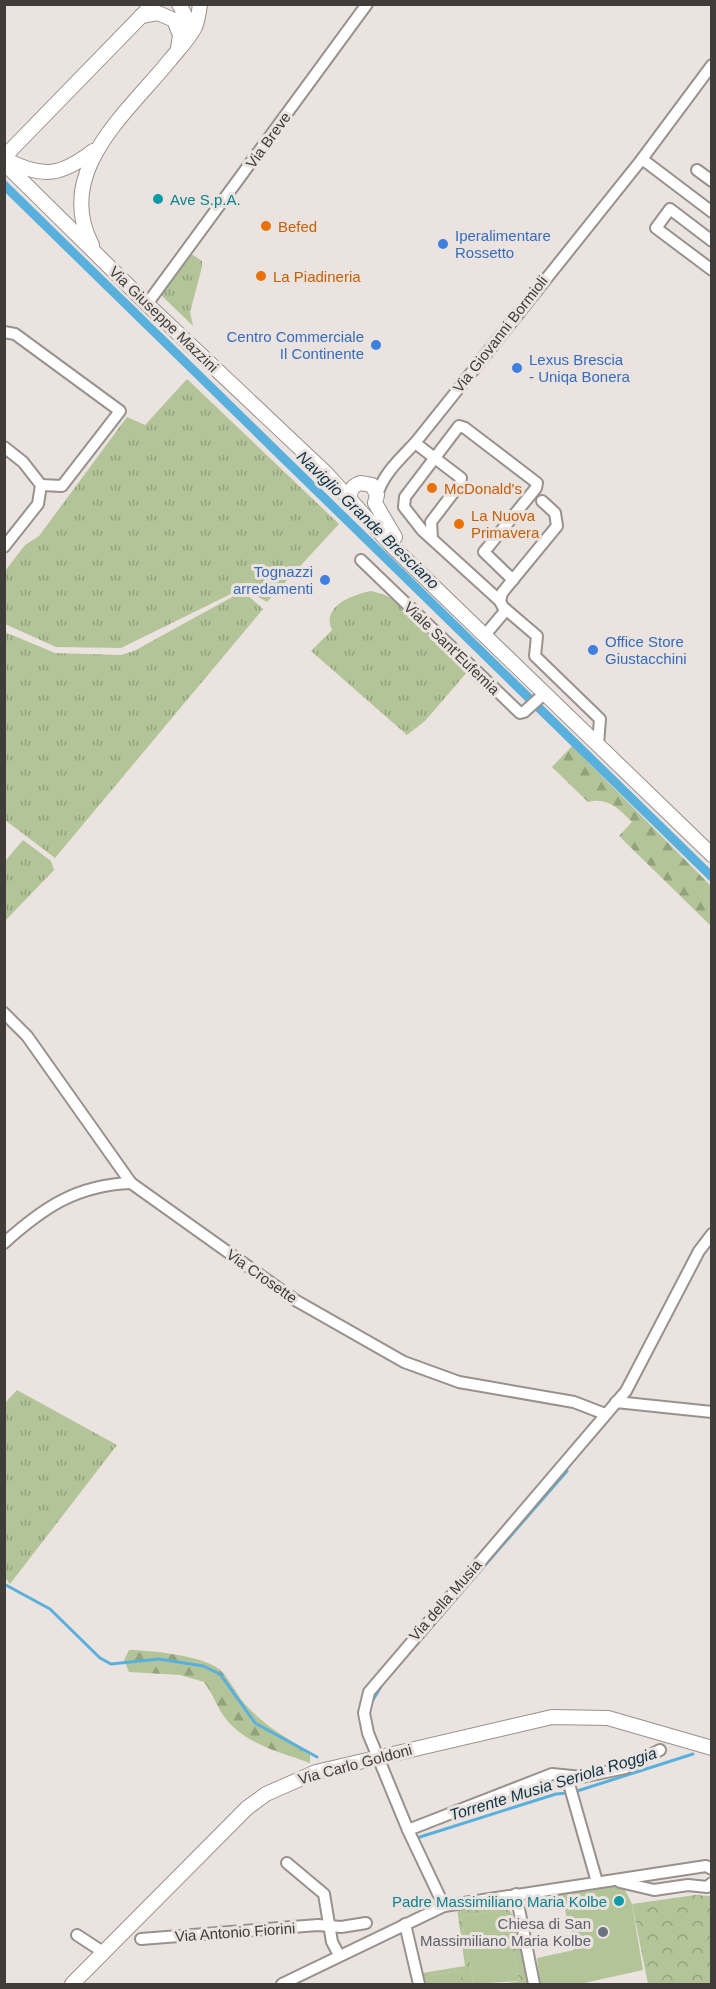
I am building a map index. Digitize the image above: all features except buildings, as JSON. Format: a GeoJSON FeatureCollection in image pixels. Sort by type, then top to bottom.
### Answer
{"type":"FeatureCollection","features":[{"type":"Feature","properties":{"kind":"street"},"geometry":{"type":"LineString","coordinates":[[99,146],[72,167],[54,173],[36,172],[4,160],[153,4]]}},
{"type":"Feature","properties":{"kind":"street"},"geometry":{"type":"LineString","coordinates":[[179,4],[188,21],[181,46]]}},
{"type":"Feature","properties":{"kind":"street","name":"Via Breve"},"geometry":{"type":"LineString","coordinates":[[147,304],[367,4]]}},
{"type":"Feature","properties":{"kind":"street"},"geometry":{"type":"LineString","coordinates":[[97,255],[82,220],[80,196],[86,170],[99,146],[194,28],[198,8]]}},
{"type":"Feature","properties":{"kind":"street"},"geometry":{"type":"LineString","coordinates":[[141,16],[159,13],[174,20],[180,35],[181,46]]}},
{"type":"Feature","properties":{"kind":"street"},"geometry":{"type":"LineString","coordinates":[[711,65],[642,159],[711,212]]}},
{"type":"Feature","properties":{"kind":"street","name":"Via Giovanni Bormioli"},"geometry":{"type":"LineString","coordinates":[[394,466],[415,443],[642,159]]}},
{"type":"Feature","properties":{"kind":"street","name":"Via Giuseppe Mazzini"},"geometry":{"type":"LineString","coordinates":[[4,160],[147,304],[326,473],[354,505]]}},
{"type":"Feature","properties":{"kind":"street"},"geometry":{"type":"LineString","coordinates":[[698,170],[711,181]]}},
{"type":"Feature","properties":{"kind":"street"},"geometry":{"type":"LineString","coordinates":[[711,241],[670,209],[656,228],[711,270]]}},
{"type":"Feature","properties":{"kind":"street"},"geometry":{"type":"LineString","coordinates":[[4,332],[15,334],[120,411],[62,486],[41,484],[23,462],[4,447]]}},
{"type":"Feature","properties":{"kind":"street"},"geometry":{"type":"LineString","coordinates":[[513,580],[484,552],[536,488],[535,481],[462,426],[457,428],[403,500],[404,507],[432,538],[537,636],[535,656],[600,720],[598,744]]}},
{"type":"Feature","properties":{"kind":"street"},"geometry":{"type":"LineString","coordinates":[[415,443],[460,476],[461,481],[431,522],[424,524],[415,520]]}},
{"type":"Feature","properties":{"kind":"street"},"geometry":{"type":"LineString","coordinates":[[394,466],[360,483],[350,494],[354,505],[391,545],[485,635],[541,696],[598,744],[711,855]]}},
{"type":"Feature","properties":{"kind":"street"},"geometry":{"type":"LineString","coordinates":[[354,505],[369,508],[376,499],[383,480],[394,466]]}},
{"type":"Feature","properties":{"kind":"street","name":"Via Giuseppe Mazzini"},"geometry":{"type":"LineString","coordinates":[[326,473],[360,483]]}},
{"type":"Feature","properties":{"kind":"street"},"geometry":{"type":"LineString","coordinates":[[360,483],[372,485],[388,528],[439,589]]}},
{"type":"Feature","properties":{"kind":"street"},"geometry":{"type":"LineString","coordinates":[[4,548],[38,504],[41,484]]}},
{"type":"Feature","properties":{"kind":"street"},"geometry":{"type":"LineString","coordinates":[[485,635],[503,605],[513,580],[557,526],[555,513],[543,501]]}},
{"type":"Feature","properties":{"kind":"street"},"geometry":{"type":"LineString","coordinates":[[431,522],[432,538]]}},
{"type":"Feature","properties":{"kind":"street","name":"Viale Sant'Eufemia"},"geometry":{"type":"LineString","coordinates":[[361,560],[518,711],[522,713],[527,710],[541,696]]}},
{"type":"Feature","properties":{"kind":"street","name":"Via Crosette"},"geometry":{"type":"LineString","coordinates":[[4,1013],[27,1036],[130,1183],[295,1300],[404,1362],[459,1382],[574,1402],[605,1414]]}},
{"type":"Feature","properties":{"kind":"street"},"geometry":{"type":"LineString","coordinates":[[4,1244],[54,1202],[82,1191],[130,1183]]}},
{"type":"Feature","properties":{"kind":"street","name":"Via della Musia"},"geometry":{"type":"LineString","coordinates":[[444,1906],[377,1757],[364,1713],[369,1692],[373,1684],[633,1380],[689,1269],[711,1234]]}},
{"type":"Feature","properties":{"kind":"street"},"geometry":{"type":"LineString","coordinates":[[616,1402],[711,1412]]}},
{"type":"Feature","properties":{"kind":"street","name":"Via Carlo Goldoni"},"geometry":{"type":"LineString","coordinates":[[72,1984],[247,1808],[266,1794],[297,1779],[377,1757],[532,1720],[570,1716],[608,1718],[711,1748]]}},
{"type":"Feature","properties":{"kind":"street"},"geometry":{"type":"LineString","coordinates":[[408,1830],[552,1774],[567,1777],[625,1768],[660,1750]]}},
{"type":"Feature","properties":{"kind":"street"},"geometry":{"type":"LineString","coordinates":[[567,1777],[597,1882]]}},
{"type":"Feature","properties":{"kind":"street"},"geometry":{"type":"LineString","coordinates":[[287,1863],[324,1894],[332,1942],[339,1955]]}},
{"type":"Feature","properties":{"kind":"street"},"geometry":{"type":"LineString","coordinates":[[282,1984],[444,1906],[706,1866],[711,1869]]}},
{"type":"Feature","properties":{"kind":"street"},"geometry":{"type":"LineString","coordinates":[[610,1880],[654,1890],[688,1885],[706,1887],[711,1884]]}},
{"type":"Feature","properties":{"kind":"street"},"geometry":{"type":"LineString","coordinates":[[516,1894],[534,1984]]}},
{"type":"Feature","properties":{"kind":"street","name":"Via Antonio Fiorini"},"geometry":{"type":"LineString","coordinates":[[141,1939],[366,1923]]}},
{"type":"Feature","properties":{"kind":"street"},"geometry":{"type":"LineString","coordinates":[[405,1924],[418,1984]]}},
{"type":"Feature","properties":{"kind":"street"},"geometry":{"type":"LineString","coordinates":[[77,1935],[103,1952]]}},
{"type":"Feature","properties":{"kind":"green space"},"geometry":{"type":"Polygon","coordinates":[[[193,255],[202,261],[202,267],[190,312],[193,326],[159,293],[188,256],[193,255]]]}},
{"type":"Feature","properties":{"kind":"green space"},"geometry":{"type":"Polygon","coordinates":[[[187,379],[339,524],[267,602],[243,588],[121,648],[56,647],[5,624],[5,571],[25,545],[39,536],[127,417],[145,425],[187,379]]]}},
{"type":"Feature","properties":{"kind":"green space"},"geometry":{"type":"Polygon","coordinates":[[[243,591],[263,609],[55,858],[5,820],[5,632],[55,653],[121,655],[134,651],[243,591]]]}},
{"type":"Feature","properties":{"kind":"green space"},"geometry":{"type":"Polygon","coordinates":[[[371,591],[386,596],[412,612],[469,670],[425,721],[407,735],[311,651],[332,630],[330,622],[334,608],[355,595],[371,591]]]}},
{"type":"Feature","properties":{"kind":"green space"},"geometry":{"type":"Polygon","coordinates":[[[572,746],[711,886],[711,926],[619,836],[632,822],[607,802],[588,802],[552,767],[572,746]]]}},
{"type":"Feature","properties":{"kind":"green space"},"geometry":{"type":"Polygon","coordinates":[[[23,840],[51,861],[54,870],[5,921],[5,861],[23,840]]]}},
{"type":"Feature","properties":{"kind":"green space"},"geometry":{"type":"Polygon","coordinates":[[[17,1390],[117,1445],[10,1584],[4,1576],[4,1404],[17,1390]]]}},
{"type":"Feature","properties":{"kind":"green space"},"geometry":{"type":"Polygon","coordinates":[[[129,1650],[189,1657],[211,1664],[219,1669],[244,1703],[259,1718],[310,1752],[310,1763],[262,1746],[241,1733],[223,1715],[204,1682],[180,1675],[129,1672],[124,1660],[129,1650]]]}},
{"type":"Feature","properties":{"kind":"green space"},"geometry":{"type":"Polygon","coordinates":[[[615,1884],[623,1886],[632,1904],[643,1970],[580,1984],[540,1984],[537,1958],[574,1950],[562,1896],[533,1901],[527,1909],[526,1898],[615,1884]]]}},
{"type":"Feature","properties":{"kind":"green space"},"geometry":{"type":"Polygon","coordinates":[[[695,1895],[711,1896],[711,1984],[648,1984],[632,1904],[695,1895]]]}},
{"type":"Feature","properties":{"kind":"green space"},"geometry":{"type":"Polygon","coordinates":[[[470,1905],[499,1905],[509,1910],[518,1929],[529,1984],[502,1984],[519,1981],[505,1909],[461,1917],[474,1984],[462,1984],[459,1971],[425,1976],[424,1984],[422,1973],[465,1966],[457,1908],[470,1905]]]}},
{"type":"Feature","properties":{"kind":"green space"},"geometry":{"type":"Polygon","coordinates":[[[505,1909],[519,1981],[474,1984],[461,1917],[505,1909]]]}},
{"type":"Feature","properties":{"kind":"green space"},"geometry":{"type":"Polygon","coordinates":[[[459,1971],[462,1984],[426,1984],[424,1976],[459,1971]]]}},
{"type":"Feature","properties":{"kind":"waterway","name":"Naviglio Grande Bresciano"},"geometry":{"type":"LineString","coordinates":[[4,185],[712,877]]}},
{"type":"Feature","properties":{"kind":"waterway"},"geometry":{"type":"LineString","coordinates":[[387,1678],[567,1471]]}},
{"type":"Feature","properties":{"kind":"waterway","name":"Torrente Musia Seriola Roggia"},"geometry":{"type":"LineString","coordinates":[[4,1584],[50,1609],[100,1658],[111,1664],[159,1659],[203,1666],[220,1674],[255,1723],[317,1757]]}},
{"type":"Feature","properties":{"kind":"waterway"},"geometry":{"type":"LineString","coordinates":[[373,1700],[383,1683]]}},
{"type":"Feature","properties":{"kind":"waterway","name":"Torrente Musia Seriola Roggia"},"geometry":{"type":"LineString","coordinates":[[574,1792],[693,1754]]}},
{"type":"Feature","properties":{"kind":"waterway","name":"Torrente Musia Seriola Roggia"},"geometry":{"type":"LineString","coordinates":[[420,1837],[556,1794],[567,1793]]}},
{"type":"Feature","properties":{"kind":"place","name":"Ave S.p.A."},"geometry":{"type":"Point","coordinates":[158,199]}},
{"type":"Feature","properties":{"kind":"place","name":"Befed"},"geometry":{"type":"Point","coordinates":[266,226]}},
{"type":"Feature","properties":{"kind":"place","name":"Iperalimentare Rossetto"},"geometry":{"type":"Point","coordinates":[443,244]}},
{"type":"Feature","properties":{"kind":"place","name":"La Piadineria"},"geometry":{"type":"Point","coordinates":[261,276]}},
{"type":"Feature","properties":{"kind":"place","name":"Centro Commerciale Il Continente"},"geometry":{"type":"Point","coordinates":[376,345]}},
{"type":"Feature","properties":{"kind":"place","name":"Lexus Brescia - Uniqa Bonera"},"geometry":{"type":"Point","coordinates":[517,368]}},
{"type":"Feature","properties":{"kind":"place","name":"McDonald's"},"geometry":{"type":"Point","coordinates":[432,488]}},
{"type":"Feature","properties":{"kind":"place","name":"La Nuova Primavera"},"geometry":{"type":"Point","coordinates":[459,524]}},
{"type":"Feature","properties":{"kind":"place","name":"Tognazzi arredamenti"},"geometry":{"type":"Point","coordinates":[325,580]}},
{"type":"Feature","properties":{"kind":"place","name":"Office Store Giustacchini"},"geometry":{"type":"Point","coordinates":[593,650]}},
{"type":"Feature","properties":{"kind":"place","name":"Padre Massimiliano Maria Kolbe"},"geometry":{"type":"Point","coordinates":[619,1901]}},
{"type":"Feature","properties":{"kind":"place","name":"Chiesa di San Massimiliano Maria Kolbe"},"geometry":{"type":"Point","coordinates":[603,1932]}}]}
